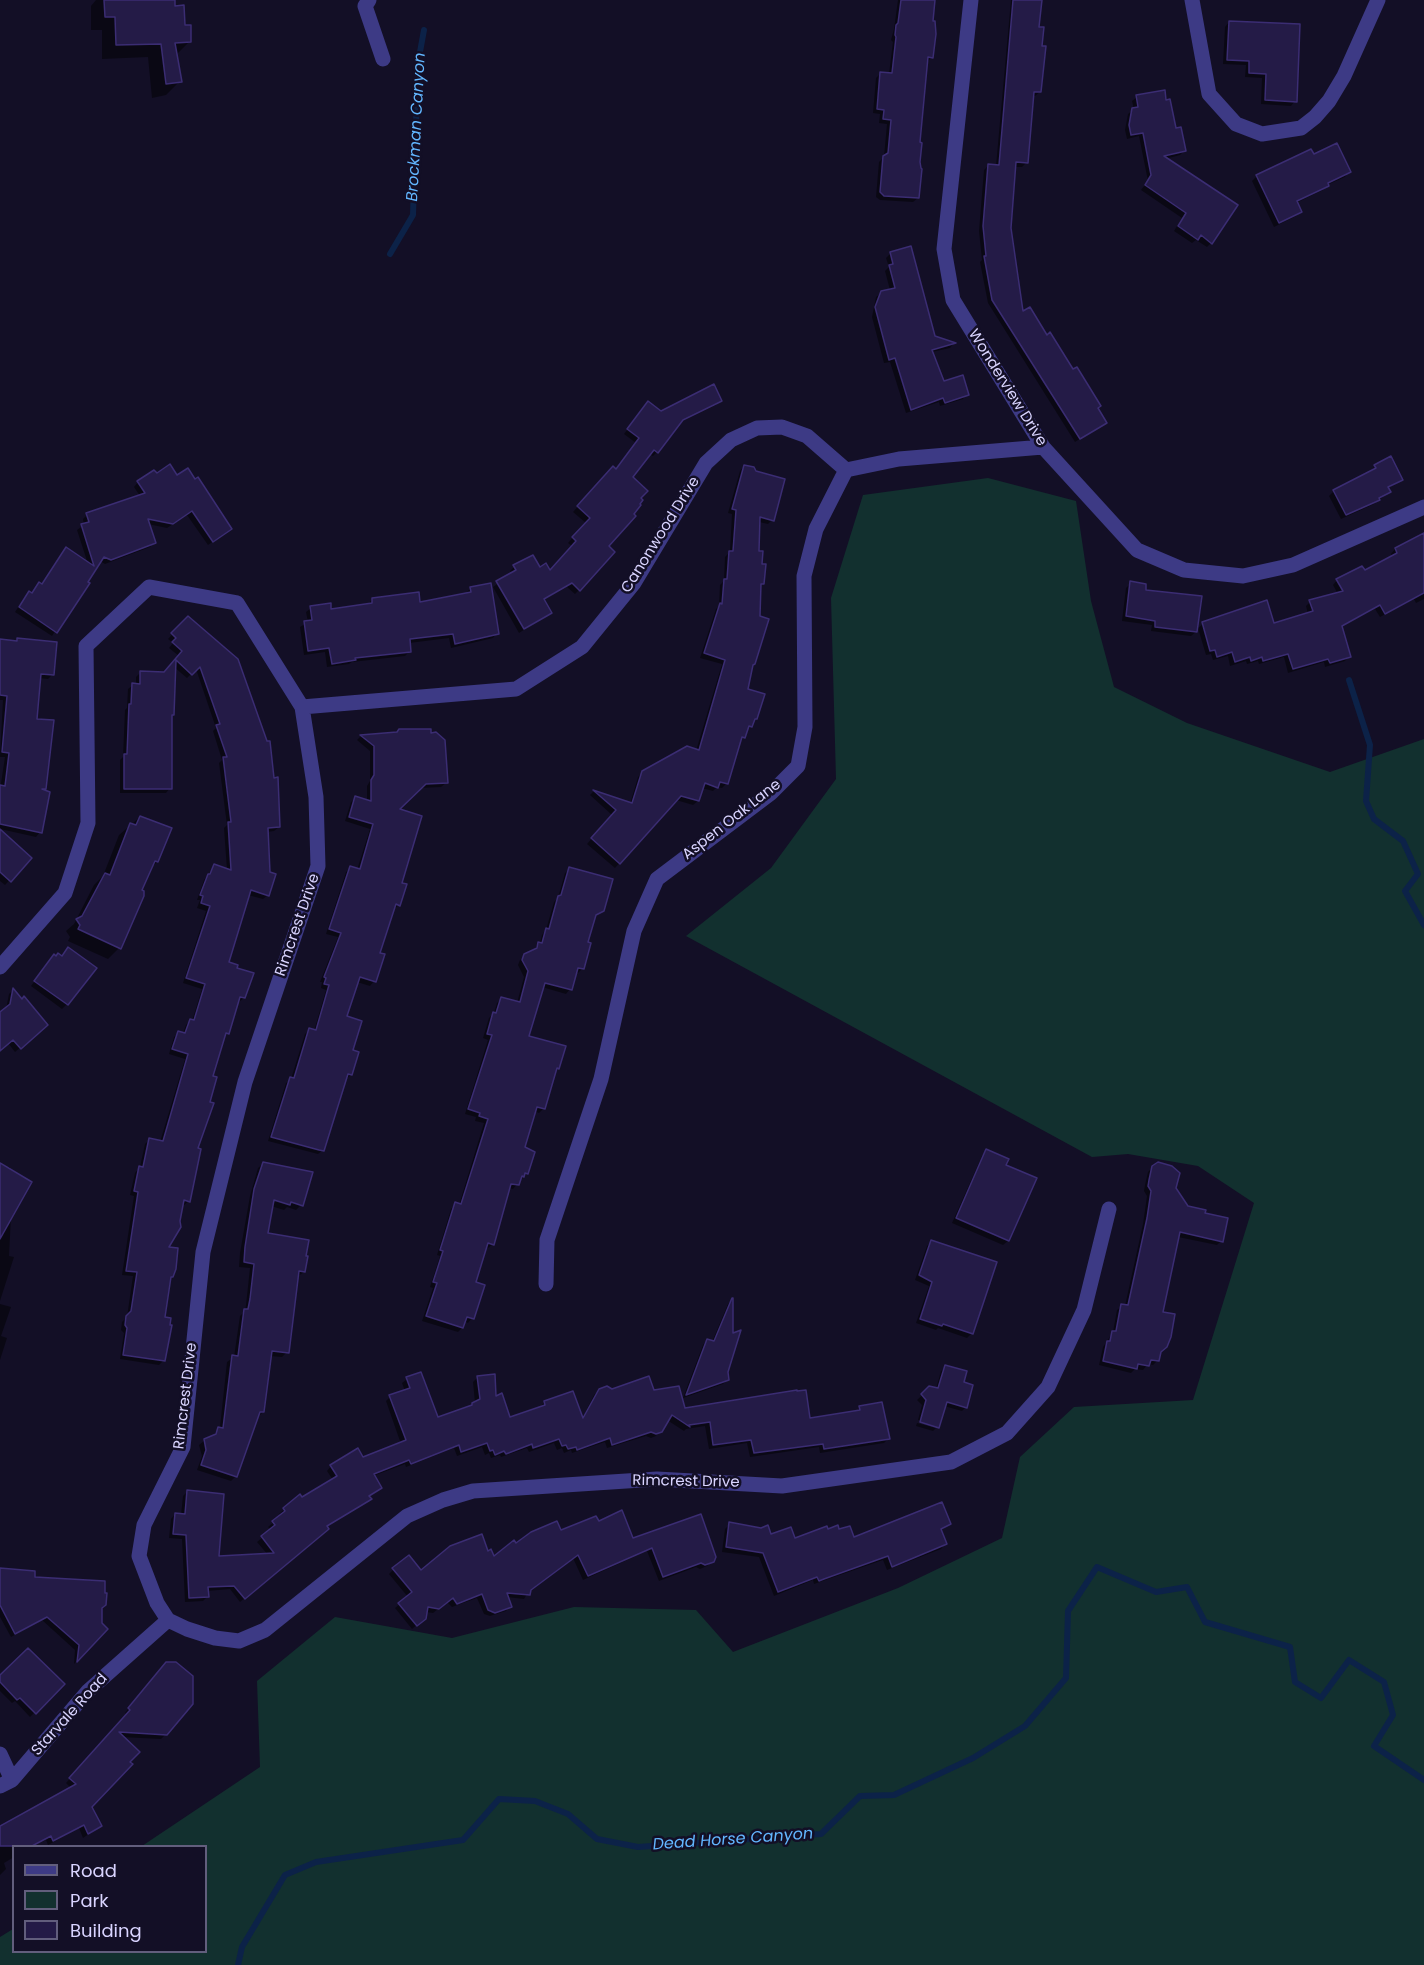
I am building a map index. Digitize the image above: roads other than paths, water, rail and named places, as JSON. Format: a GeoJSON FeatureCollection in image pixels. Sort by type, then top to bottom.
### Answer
{"type":"FeatureCollection","features":[{"type":"Feature","properties":{"kind":"street"},"geometry":{"type":"LineString","coordinates":[[369,0],[365,6],[383,59]]}},
{"type":"Feature","properties":{"kind":"street","name":"Wonderview Drive"},"geometry":{"type":"LineString","coordinates":[[971,0],[944,249],[953,300],[1044,447],[1137,550],[1184,570],[1243,576],[1293,565],[1424,507]]}},
{"type":"Feature","properties":{"kind":"street"},"geometry":{"type":"LineString","coordinates":[[1192,0],[1209,94],[1236,124],[1262,134],[1301,128],[1316,117],[1344,76],[1378,0]]}},
{"type":"Feature","properties":{"kind":"street","name":"Canonwood Drive"},"geometry":{"type":"LineString","coordinates":[[302,707],[516,689],[582,647],[634,583],[706,463],[731,440],[757,428],[782,427],[807,436],[846,470]]}},
{"type":"Feature","properties":{"kind":"street"},"geometry":{"type":"LineString","coordinates":[[846,470],[899,459],[1044,447]]}},
{"type":"Feature","properties":{"kind":"street","name":"Aspen Oak Lane"},"geometry":{"type":"LineString","coordinates":[[546,1284],[547,1240],[601,1079],[634,931],[657,879],[771,793],[798,766],[805,726],[804,576],[816,529],[846,470]]}},
{"type":"Feature","properties":{"kind":"street","name":"Rimcrest Drive"},"geometry":{"type":"LineString","coordinates":[[0,967],[65,893],[88,823],[86,646],[149,587],[237,603],[302,707],[316,797],[318,866],[245,1082],[202,1252],[183,1447],[144,1525],[139,1556],[157,1603],[168,1620],[215,1638],[239,1641],[265,1630],[407,1516],[443,1500],[473,1491],[657,1479],[783,1486],[951,1462],[1007,1433],[1048,1387],[1084,1310],[1109,1209]]}},
{"type":"Feature","properties":{"kind":"street","name":"Starvale Road"},"geometry":{"type":"LineString","coordinates":[[6,1783],[88,1691],[168,1620]]}},
{"type":"Feature","properties":{"kind":"street"},"geometry":{"type":"LineString","coordinates":[[0,1754],[6,1783]]}},
{"type":"Feature","properties":{"kind":"waterway","name":"Brockman Canyon"},"geometry":{"type":"LineString","coordinates":[[390,254],[413,215],[418,63],[424,30]]}},
{"type":"Feature","properties":{"kind":"waterway"},"geometry":{"type":"LineString","coordinates":[[1349,680],[1370,745],[1366,801],[1374,819],[1403,841],[1418,874],[1405,891],[1424,925]]}},
{"type":"Feature","properties":{"kind":"waterway","name":"Dead Horse Canyon"},"geometry":{"type":"LineString","coordinates":[[238,1965],[242,1947],[285,1875],[316,1862],[463,1840],[499,1799],[535,1801],[568,1814],[597,1839],[638,1847],[821,1834],[860,1796],[894,1795],[973,1758],[1025,1726],[1066,1678],[1068,1611],[1097,1567],[1156,1592],[1187,1587],[1205,1622],[1290,1647],[1295,1682],[1321,1698],[1349,1660],[1384,1682],[1393,1715],[1374,1746],[1424,1780]]}}]}
